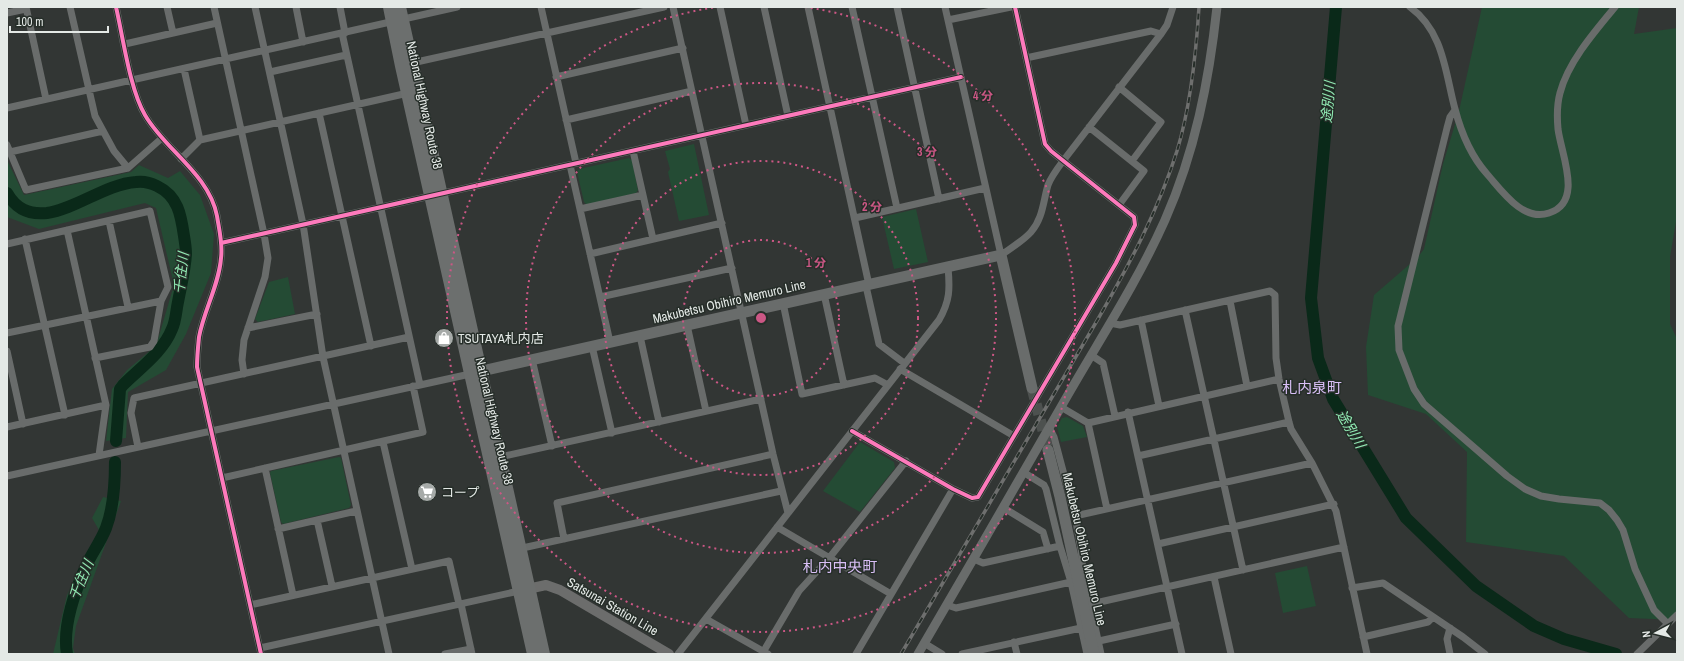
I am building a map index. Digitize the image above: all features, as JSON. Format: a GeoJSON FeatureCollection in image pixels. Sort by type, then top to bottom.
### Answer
{"type":"FeatureCollection","features":[{"type":"Feature","properties":{"kind":"highway","name":"National Highway Route 38"},"geometry":{"type":"LineString","coordinates":[[389,7],[397,20],[412,63],[436,195],[515,550],[524,589],[544,654]]}},
{"type":"Feature","properties":{"kind":"highway","name":"National Highway Route 38"},"geometry":{"type":"LineString","coordinates":[[400,7],[397,20],[408,93],[436,195]]}},
{"type":"Feature","properties":{"kind":"highway","name":"National Highway Route 38"},"geometry":{"type":"LineString","coordinates":[[476,372],[500,457],[515,550]]}},
{"type":"Feature","properties":{"kind":"highway","name":"National Highway Route 38"},"geometry":{"type":"LineString","coordinates":[[524,589],[533,654]]}},
{"type":"Feature","properties":{"kind":"main road","name":"Makubetsu Obihiro Memuro Line"},"geometry":{"type":"LineString","coordinates":[[476,372],[1000,255]]}},
{"type":"Feature","properties":{"kind":"main road"},"geometry":{"type":"LineString","coordinates":[[1000,255],[1032,388]]}},
{"type":"Feature","properties":{"kind":"main road","name":"Makubetsu Obihiro Memuro Line"},"geometry":{"type":"LineString","coordinates":[[1048,450],[1062,505],[1094,654]]}},
{"type":"Feature","properties":{"kind":"main road","name":"Satsunai Station Line"},"geometry":{"type":"LineString","coordinates":[[524,589],[546,585],[560,590],[669,654]]}},
{"type":"Feature","properties":{"kind":"street"},"geometry":{"type":"LineString","coordinates":[[70,7],[95,116],[114,151],[128,168]]}},
{"type":"Feature","properties":{"kind":"street"},"geometry":{"type":"LineString","coordinates":[[116,7],[132,81],[144,113],[162,138],[194,172],[211,201],[216,213],[222,257],[216,283],[199,335],[197,363],[200,383],[212,431],[260,651],[382,621],[524,589]]}},
{"type":"Feature","properties":{"kind":"street"},"geometry":{"type":"LineString","coordinates":[[167,7],[173,33]]}},
{"type":"Feature","properties":{"kind":"street"},"geometry":{"type":"LineString","coordinates":[[214,7],[242,130],[268,258],[265,277],[244,340],[244,374]]}},
{"type":"Feature","properties":{"kind":"street"},"geometry":{"type":"LineString","coordinates":[[255,7],[303,224],[323,357],[389,654]]}},
{"type":"Feature","properties":{"kind":"street"},"geometry":{"type":"LineString","coordinates":[[296,7],[303,42]]}},
{"type":"Feature","properties":{"kind":"street"},"geometry":{"type":"LineString","coordinates":[[340,7],[346,55],[382,207],[420,385]]}},
{"type":"Feature","properties":{"kind":"street"},"geometry":{"type":"LineString","coordinates":[[541,7],[566,120],[580,209],[610,342]]}},
{"type":"Feature","properties":{"kind":"street"},"geometry":{"type":"LineString","coordinates":[[412,63],[664,7]]}},
{"type":"Feature","properties":{"kind":"street"},"geometry":{"type":"LineString","coordinates":[[673,7],[760,399],[788,513]]}},
{"type":"Feature","properties":{"kind":"street"},"geometry":{"type":"LineString","coordinates":[[720,7],[746,125]]}},
{"type":"Feature","properties":{"kind":"street"},"geometry":{"type":"LineString","coordinates":[[764,7],[788,116]]}},
{"type":"Feature","properties":{"kind":"street"},"geometry":{"type":"LineString","coordinates":[[808,7],[855,218],[879,344],[902,366],[1014,436]]}},
{"type":"Feature","properties":{"kind":"street"},"geometry":{"type":"LineString","coordinates":[[852,7],[898,208]]}},
{"type":"Feature","properties":{"kind":"street"},"geometry":{"type":"LineString","coordinates":[[897,7],[939,199]]}},
{"type":"Feature","properties":{"kind":"street"},"geometry":{"type":"LineString","coordinates":[[945,7],[1000,255],[1019,243],[1031,232],[1042,214],[1048,185],[1062,161],[1161,34],[1167,25],[1173,7]]}},
{"type":"Feature","properties":{"kind":"street"},"geometry":{"type":"LineString","coordinates":[[948,20],[1011,7]]}},
{"type":"Feature","properties":{"kind":"street"},"geometry":{"type":"LineString","coordinates":[[852,431],[953,489],[972,498],[978,497],[1116,263],[1135,224],[1134,217],[1062,161],[1045,144],[1014,7]]}},
{"type":"Feature","properties":{"kind":"street"},"geometry":{"type":"LineString","coordinates":[[918,654],[1110,323],[1147,257],[1165,220],[1180,183],[1195,136],[1206,88],[1217,7]]}},
{"type":"Feature","properties":{"kind":"street"},"geometry":{"type":"LineString","coordinates":[[1414,8],[1431,27],[1437,40],[1443,57],[1455,110],[1466,141],[1482,169],[1510,200],[1525,211],[1536,215],[1544,215],[1553,212],[1561,206],[1566,197],[1569,186],[1568,173],[1558,129],[1560,93],[1570,69],[1598,28],[1615,7]]}},
{"type":"Feature","properties":{"kind":"street"},"geometry":{"type":"LineString","coordinates":[[7,13],[26,8],[46,99]]}},
{"type":"Feature","properties":{"kind":"street"},"geometry":{"type":"LineString","coordinates":[[7,108],[453,8]]}},
{"type":"Feature","properties":{"kind":"street"},"geometry":{"type":"LineString","coordinates":[[125,44],[217,23]]}},
{"type":"Feature","properties":{"kind":"street"},"geometry":{"type":"LineString","coordinates":[[1026,58],[1151,31],[1161,34]]}},
{"type":"Feature","properties":{"kind":"street"},"geometry":{"type":"LineString","coordinates":[[556,77],[683,48]]}},
{"type":"Feature","properties":{"kind":"street"},"geometry":{"type":"LineString","coordinates":[[270,72],[346,55]]}},
{"type":"Feature","properties":{"kind":"street"},"geometry":{"type":"LineString","coordinates":[[184,69],[200,140]]}},
{"type":"Feature","properties":{"kind":"street"},"geometry":{"type":"LineString","coordinates":[[221,243],[961,77]]}},
{"type":"Feature","properties":{"kind":"street"},"geometry":{"type":"LineString","coordinates":[[1119,87],[1161,122],[1132,161]]}},
{"type":"Feature","properties":{"kind":"street"},"geometry":{"type":"LineString","coordinates":[[566,120],[692,92]]}},
{"type":"Feature","properties":{"kind":"street"},"geometry":{"type":"LineString","coordinates":[[181,159],[200,140],[408,93]]}},
{"type":"Feature","properties":{"kind":"street"},"geometry":{"type":"LineString","coordinates":[[1455,110],[1450,117],[1447,128],[1398,326],[1399,350],[1414,389],[1424,404],[1507,476],[1525,489],[1541,496],[1600,503],[1609,510],[1623,530],[1635,569],[1654,610],[1667,623]]}},
{"type":"Feature","properties":{"kind":"street"},"geometry":{"type":"LineString","coordinates":[[319,113],[371,346]]}},
{"type":"Feature","properties":{"kind":"street"},"geometry":{"type":"LineString","coordinates":[[1089,127],[1144,171],[1119,205]]}},
{"type":"Feature","properties":{"kind":"street"},"geometry":{"type":"LineString","coordinates":[[102,131],[8,149],[26,190],[128,168],[162,138]]}},
{"type":"Feature","properties":{"kind":"street"},"geometry":{"type":"LineString","coordinates":[[633,151],[653,239]]}},
{"type":"Feature","properties":{"kind":"street"},"geometry":{"type":"LineString","coordinates":[[855,218],[985,188]]}},
{"type":"Feature","properties":{"kind":"street"},"geometry":{"type":"LineString","coordinates":[[580,209],[643,195]]}},
{"type":"Feature","properties":{"kind":"street"},"geometry":{"type":"LineString","coordinates":[[7,244],[150,211],[168,287],[162,301],[154,341],[150,347],[95,358]]}},
{"type":"Feature","properties":{"kind":"street"},"geometry":{"type":"LineString","coordinates":[[109,221],[128,307]]}},
{"type":"Feature","properties":{"kind":"street"},"geometry":{"type":"LineString","coordinates":[[590,254],[722,224]]}},
{"type":"Feature","properties":{"kind":"street"},"geometry":{"type":"LineString","coordinates":[[66,230],[106,406],[99,456]]}},
{"type":"Feature","properties":{"kind":"street"},"geometry":{"type":"LineString","coordinates":[[25,239],[66,415]]}},
{"type":"Feature","properties":{"kind":"street"},"geometry":{"type":"LineString","coordinates":[[678,654],[939,320],[945,310],[950,287],[948,267]]}},
{"type":"Feature","properties":{"kind":"street"},"geometry":{"type":"LineString","coordinates":[[600,297],[732,268]]}},
{"type":"Feature","properties":{"kind":"street"},"geometry":{"type":"LineString","coordinates":[[1110,323],[1120,325],[1270,291],[1275,295],[1276,358],[1279,379],[1289,422],[1291,429],[1312,463],[1334,504],[1367,654]]}},
{"type":"Feature","properties":{"kind":"street"},"geometry":{"type":"LineString","coordinates":[[824,294],[844,385]]}},
{"type":"Feature","properties":{"kind":"street"},"geometry":{"type":"LineString","coordinates":[[7,334],[128,307],[162,301]]}},
{"type":"Feature","properties":{"kind":"street"},"geometry":{"type":"LineString","coordinates":[[1230,301],[1247,386]]}},
{"type":"Feature","properties":{"kind":"street"},"geometry":{"type":"LineString","coordinates":[[782,303],[802,394],[875,378],[888,385]]}},
{"type":"Feature","properties":{"kind":"street"},"geometry":{"type":"LineString","coordinates":[[1185,310],[1243,570]]}},
{"type":"Feature","properties":{"kind":"street"},"geometry":{"type":"LineString","coordinates":[[248,328],[317,314]]}},
{"type":"Feature","properties":{"kind":"street"},"geometry":{"type":"LineString","coordinates":[[1141,320],[1159,406]]}},
{"type":"Feature","properties":{"kind":"street"},"geometry":{"type":"LineString","coordinates":[[687,325],[706,411]]}},
{"type":"Feature","properties":{"kind":"street"},"geometry":{"type":"LineString","coordinates":[[640,336],[659,422]]}},
{"type":"Feature","properties":{"kind":"street"},"geometry":{"type":"LineString","coordinates":[[138,447],[131,413],[134,398],[410,337]]}},
{"type":"Feature","properties":{"kind":"street"},"geometry":{"type":"LineString","coordinates":[[592,346],[612,432]]}},
{"type":"Feature","properties":{"kind":"street"},"geometry":{"type":"LineString","coordinates":[[7,351],[23,424]]}},
{"type":"Feature","properties":{"kind":"street"},"geometry":{"type":"LineString","coordinates":[[1091,355],[1103,362],[1115,416]]}},
{"type":"Feature","properties":{"kind":"street"},"geometry":{"type":"LineString","coordinates":[[532,359],[552,446]]}},
{"type":"Feature","properties":{"kind":"street"},"geometry":{"type":"LineString","coordinates":[[7,476],[476,372]]}},
{"type":"Feature","properties":{"kind":"street"},"geometry":{"type":"LineString","coordinates":[[1061,407],[1088,423],[1128,412],[1279,379]]}},
{"type":"Feature","properties":{"kind":"street"},"geometry":{"type":"LineString","coordinates":[[222,478],[423,432],[413,386]]}},
{"type":"Feature","properties":{"kind":"street"},"geometry":{"type":"LineString","coordinates":[[500,457],[760,399]]}},
{"type":"Feature","properties":{"kind":"street"},"geometry":{"type":"LineString","coordinates":[[7,428],[106,406]]}},
{"type":"Feature","properties":{"kind":"street"},"geometry":{"type":"LineString","coordinates":[[1128,412],[1182,654]]}},
{"type":"Feature","properties":{"kind":"street"},"geometry":{"type":"LineString","coordinates":[[1138,456],[1289,422]]}},
{"type":"Feature","properties":{"kind":"street"},"geometry":{"type":"LineString","coordinates":[[1088,423],[1106,509]]}},
{"type":"Feature","properties":{"kind":"street"},"geometry":{"type":"LineString","coordinates":[[1049,428],[1054,437],[1075,516],[1081,548],[1083,571],[1102,654]]}},
{"type":"Feature","properties":{"kind":"street"},"geometry":{"type":"LineString","coordinates":[[383,442],[412,569]]}},
{"type":"Feature","properties":{"kind":"street"},"geometry":{"type":"LineString","coordinates":[[564,539],[557,503],[773,454]]}},
{"type":"Feature","properties":{"kind":"street"},"geometry":{"type":"LineString","coordinates":[[706,619],[764,653],[799,591],[830,557],[906,461]]}},
{"type":"Feature","properties":{"kind":"street"},"geometry":{"type":"LineString","coordinates":[[1075,516],[1312,463]]}},
{"type":"Feature","properties":{"kind":"street"},"geometry":{"type":"LineString","coordinates":[[265,468],[293,595]]}},
{"type":"Feature","properties":{"kind":"street"},"geometry":{"type":"LineString","coordinates":[[1023,472],[1044,485],[1046,488],[1060,546],[1071,582],[1087,654]]}},
{"type":"Feature","properties":{"kind":"street"},"geometry":{"type":"LineString","coordinates":[[856,654],[953,489]]}},
{"type":"Feature","properties":{"kind":"street"},"geometry":{"type":"LineString","coordinates":[[515,550],[782,491]]}},
{"type":"Feature","properties":{"kind":"street"},"geometry":{"type":"LineString","coordinates":[[1158,544],[1334,504]]}},
{"type":"Feature","properties":{"kind":"street"},"geometry":{"type":"LineString","coordinates":[[1004,508],[1043,532],[1048,549]]}},
{"type":"Feature","properties":{"kind":"street"},"geometry":{"type":"LineString","coordinates":[[278,529],[356,510]]}},
{"type":"Feature","properties":{"kind":"street"},"geometry":{"type":"LineString","coordinates":[[318,520],[332,586]]}},
{"type":"Feature","properties":{"kind":"street"},"geometry":{"type":"LineString","coordinates":[[777,527],[891,594]]}},
{"type":"Feature","properties":{"kind":"street"},"geometry":{"type":"LineString","coordinates":[[974,559],[983,563],[1060,546]]}},
{"type":"Feature","properties":{"kind":"street"},"geometry":{"type":"LineString","coordinates":[[1091,604],[1344,547]]}},
{"type":"Feature","properties":{"kind":"street"},"geometry":{"type":"LineString","coordinates":[[250,605],[449,561],[471,651],[445,654]]}},
{"type":"Feature","properties":{"kind":"street"},"geometry":{"type":"LineString","coordinates":[[1214,577],[1232,654]]}},
{"type":"Feature","properties":{"kind":"street"},"geometry":{"type":"LineString","coordinates":[[947,605],[956,608],[1071,582]]}},
{"type":"Feature","properties":{"kind":"street"},"geometry":{"type":"LineString","coordinates":[[1352,588],[1383,583],[1450,628],[1485,654]]}},
{"type":"Feature","properties":{"kind":"street"},"geometry":{"type":"LineString","coordinates":[[1637,654],[1667,623],[1677,615]]}},
{"type":"Feature","properties":{"kind":"street"},"geometry":{"type":"LineString","coordinates":[[1363,637],[1428,622],[1433,617]]}},
{"type":"Feature","properties":{"kind":"street"},"geometry":{"type":"LineString","coordinates":[[1099,641],[1176,624]]}},
{"type":"Feature","properties":{"kind":"street"},"geometry":{"type":"LineString","coordinates":[[962,654],[1081,628]]}},
{"type":"Feature","properties":{"kind":"street"},"geometry":{"type":"LineString","coordinates":[[1450,628],[1447,639],[1450,654]]}},
{"type":"Feature","properties":{"kind":"street"},"geometry":{"type":"LineString","coordinates":[[1014,642],[1017,654]]}},
{"type":"Feature","properties":{"kind":"street"},"geometry":{"type":"LineString","coordinates":[[924,643],[942,654]]}},
{"type":"Feature","properties":{"kind":"green space"},"geometry":{"type":"Polygon","coordinates":[[[1482,7],[1639,7],[1634,34],[1677,28],[1677,216],[1670,257],[1670,324],[1677,339],[1677,620],[1629,618],[1564,556],[1466,542],[1467,452],[1426,414],[1368,395],[1366,347],[1374,295],[1418,257],[1424,249],[1443,164],[1459,111],[1482,7]]]}},
{"type":"Feature","properties":{"kind":"green space"},"geometry":{"type":"Polygon","coordinates":[[[694,144],[709,215],[679,221],[668,172],[670,169],[665,151],[694,144]]]}},
{"type":"Feature","properties":{"kind":"green space"},"geometry":{"type":"Polygon","coordinates":[[[629,158],[632,160],[638,190],[636,193],[587,205],[584,202],[577,172],[579,169],[629,158]]]}},
{"type":"Feature","properties":{"kind":"green space"},"geometry":{"type":"Polygon","coordinates":[[[7,160],[24,195],[131,172],[139,165],[168,178],[180,171],[200,195],[214,234],[211,273],[186,334],[166,370],[128,392],[126,438],[106,441],[112,389],[127,370],[156,346],[174,285],[156,208],[145,203],[39,229],[7,217],[7,160]]]}},
{"type":"Feature","properties":{"kind":"green space"},"geometry":{"type":"Polygon","coordinates":[[[916,209],[928,262],[894,269],[882,217],[916,209]]]}},
{"type":"Feature","properties":{"kind":"green space"},"geometry":{"type":"Polygon","coordinates":[[[288,277],[295,314],[258,322],[255,319],[269,282],[288,277]]]}},
{"type":"Feature","properties":{"kind":"green space"},"geometry":{"type":"Polygon","coordinates":[[[1067,417],[1083,426],[1087,437],[1061,442],[1057,427],[1062,418],[1067,417]]]}},
{"type":"Feature","properties":{"kind":"green space"},"geometry":{"type":"Polygon","coordinates":[[[860,442],[894,462],[895,468],[860,512],[823,491],[860,442]]]}},
{"type":"Feature","properties":{"kind":"green space"},"geometry":{"type":"Polygon","coordinates":[[[339,457],[341,458],[351,505],[349,508],[283,524],[281,522],[270,473],[271,471],[339,457]]]}},
{"type":"Feature","properties":{"kind":"green space"},"geometry":{"type":"Polygon","coordinates":[[[103,497],[121,501],[76,626],[73,648],[75,654],[53,654],[67,595],[99,530],[92,518],[103,497]]]}},
{"type":"Feature","properties":{"kind":"green space"},"geometry":{"type":"Polygon","coordinates":[[[1307,566],[1316,606],[1283,613],[1275,573],[1307,566]]]}},
{"type":"Feature","properties":{"kind":"waterway","name":"途別川"},"geometry":{"type":"LineString","coordinates":[[1336,7],[1311,298],[1318,358],[1333,399],[1406,518],[1476,586],[1534,626],[1564,639],[1616,654]]}},
{"type":"Feature","properties":{"kind":"waterway","name":"千住川"},"geometry":{"type":"LineString","coordinates":[[7,193],[11,199],[24,210],[34,213],[47,213],[69,207],[114,187],[136,182],[147,182],[164,190],[170,195],[177,207],[180,214],[186,254],[174,323],[163,345],[120,389],[116,441]]}},
{"type":"Feature","properties":{"kind":"waterway","name":"千住川"},"geometry":{"type":"LineString","coordinates":[[67,654],[66,632],[70,609],[86,566],[104,533],[109,520],[114,487],[115,462]]}},
{"type":"Feature","properties":{"kind":"tunnel"},"geometry":{"type":"LineString","coordinates":[[1032,388],[1048,450]]}},
{"type":"Feature","properties":{"kind":"railway"},"geometry":{"type":"LineString","coordinates":[[901,654],[1098,319],[1132,258],[1152,216],[1161,195],[1182,134],[1194,62],[1199,7]]}},
{"type":"Feature","properties":{"kind":"cycle path"},"geometry":{"type":"LineString","coordinates":[[116,7],[131,78],[135,92],[145,115],[154,128],[186,163],[205,187],[217,216],[222,247],[220,268],[201,327],[197,367],[261,654]]}},
{"type":"Feature","properties":{"kind":"cycle path"},"geometry":{"type":"LineString","coordinates":[[852,431],[953,489],[972,498],[978,497],[1116,263],[1135,225],[1134,217],[1051,151],[1045,144],[1015,7]]}},
{"type":"Feature","properties":{"kind":"cycle path"},"geometry":{"type":"LineString","coordinates":[[221,243],[961,77]]}},
{"type":"Feature","properties":{"kind":"place","name":"TSUTAYA札内店"},"geometry":{"type":"Point","coordinates":[444,338]}},
{"type":"Feature","properties":{"kind":"place","name":"コープ"},"geometry":{"type":"Point","coordinates":[427,492]}},
{"type":"Feature","properties":{"kind":"district","name":"札内泉町"},"geometry":{"type":"Point","coordinates":[1312,388]}},
{"type":"Feature","properties":{"kind":"district","name":"札内中央町"},"geometry":{"type":"Point","coordinates":[840,567]}}]}
